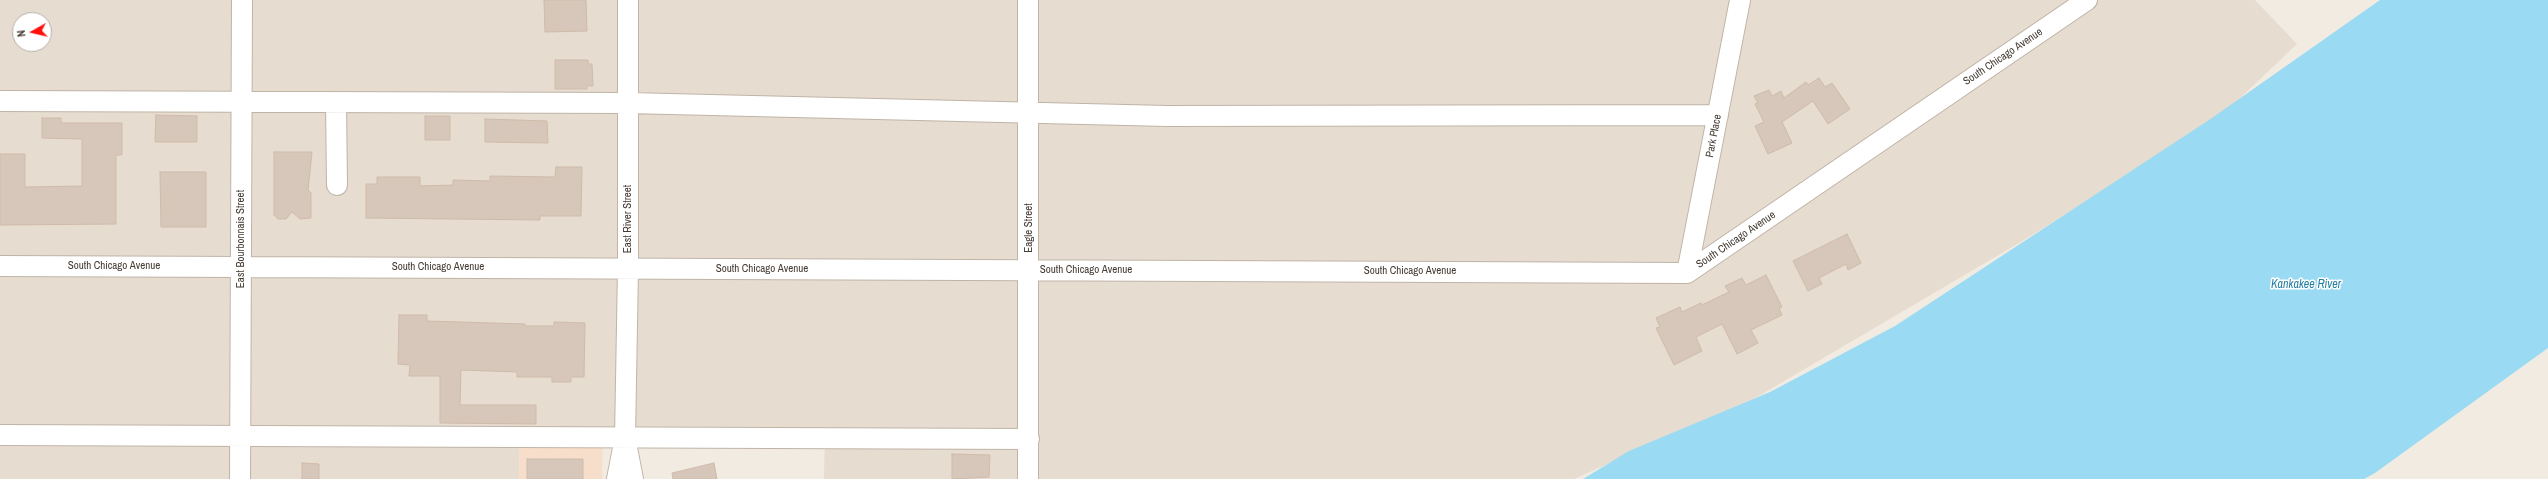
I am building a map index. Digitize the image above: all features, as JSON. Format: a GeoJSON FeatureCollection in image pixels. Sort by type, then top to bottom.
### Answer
{"type":"FeatureCollection","features":[{"type":"Feature","properties":{"kind":"street","name":"East Bourbonnais Street"},"geometry":{"type":"LineString","coordinates":[[240,479],[242,0]]}},
{"type":"Feature","properties":{"kind":"street","name":"East River Street"},"geometry":{"type":"LineString","coordinates":[[618,479],[625,438],[628,268],[628,0]]}},
{"type":"Feature","properties":{"kind":"street","name":"Eagle Street"},"geometry":{"type":"LineString","coordinates":[[1028,0],[1028,479]]}},
{"type":"Feature","properties":{"kind":"street","name":"Park Place"},"geometry":{"type":"LineString","coordinates":[[1687,273],[1740,0]]}},
{"type":"Feature","properties":{"kind":"street","name":"South Chicago Avenue"},"geometry":{"type":"LineString","coordinates":[[0,266],[1687,273],[2087,0]]}},
{"type":"Feature","properties":{"kind":"street"},"geometry":{"type":"LineString","coordinates":[[0,101],[628,103],[1167,116],[1718,115]]}},
{"type":"Feature","properties":{"kind":"street"},"geometry":{"type":"LineString","coordinates":[[336,102],[337,185]]}},
{"type":"Feature","properties":{"kind":"street"},"geometry":{"type":"LineString","coordinates":[[0,435],[1029,439]]}},
{"type":"Feature","properties":{"kind":"street","name":"East River Street"},"geometry":{"type":"LineString","coordinates":[[625,438],[633,479]]}},
{"type":"Feature","properties":{"kind":"shaded area"},"geometry":{"type":"Polygon","coordinates":[[[0,0],[2255,0],[2297,44],[2216,121],[2019,243],[1757,397],[1574,479],[824,479],[825,430],[520,431],[519,479],[0,479],[0,0]]]}},
{"type":"Feature","properties":{"kind":"shaded area"},"geometry":{"type":"Polygon","coordinates":[[[520,431],[603,431],[602,479],[519,479],[520,431]]]}},
{"type":"Feature","properties":{"kind":"water","name":"Kankakee River"},"geometry":{"type":"Polygon","coordinates":[[[2380,0],[2548,0],[2548,348],[2375,473],[2364,479],[1583,479],[1629,451],[1770,392],[1895,326],[2212,118],[2380,0]]]}},
{"type":"Feature","properties":{"kind":"building"},"geometry":{"type":"Polygon","coordinates":[[[544,0],[586,0],[587,31],[545,32],[544,0]]]}},
{"type":"Feature","properties":{"kind":"building"},"geometry":{"type":"Polygon","coordinates":[[[555,60],[588,60],[588,64],[592,64],[593,86],[587,86],[587,89],[555,89],[555,60]]]}},
{"type":"Feature","properties":{"kind":"building"},"geometry":{"type":"Polygon","coordinates":[[[1819,78],[1825,87],[1832,83],[1850,109],[1828,124],[1813,101],[1782,122],[1792,143],[1768,154],[1755,126],[1764,122],[1755,104],[1758,103],[1754,96],[1769,90],[1772,96],[1781,91],[1784,98],[1806,82],[1808,85],[1819,78]]]}},
{"type":"Feature","properties":{"kind":"building"},"geometry":{"type":"Polygon","coordinates":[[[156,115],[197,116],[197,142],[155,142],[156,115]]]}},
{"type":"Feature","properties":{"kind":"building"},"geometry":{"type":"Polygon","coordinates":[[[425,116],[450,116],[450,140],[425,140],[425,116]]]}},
{"type":"Feature","properties":{"kind":"building"},"geometry":{"type":"Polygon","coordinates":[[[42,118],[61,118],[61,123],[122,123],[122,155],[116,155],[116,224],[0,225],[0,154],[25,154],[25,187],[82,186],[82,139],[42,138],[42,118]]]}},
{"type":"Feature","properties":{"kind":"building"},"geometry":{"type":"Polygon","coordinates":[[[485,119],[547,121],[548,143],[485,142],[485,119]]]}},
{"type":"Feature","properties":{"kind":"building"},"geometry":{"type":"Polygon","coordinates":[[[274,152],[312,152],[308,190],[311,193],[311,218],[300,219],[292,212],[286,219],[278,219],[274,215],[274,152]]]}},
{"type":"Feature","properties":{"kind":"building"},"geometry":{"type":"Polygon","coordinates":[[[556,167],[582,167],[581,216],[540,216],[540,220],[366,218],[366,184],[377,184],[377,177],[420,177],[420,186],[453,185],[453,180],[490,181],[490,176],[555,177],[556,167]]]}},
{"type":"Feature","properties":{"kind":"building"},"geometry":{"type":"Polygon","coordinates":[[[160,172],[206,172],[206,227],[161,227],[160,172]]]}},
{"type":"Feature","properties":{"kind":"building"},"geometry":{"type":"Polygon","coordinates":[[[1847,234],[1861,263],[1848,270],[1846,264],[1819,278],[1822,284],[1808,291],[1793,261],[1847,234]]]}},
{"type":"Feature","properties":{"kind":"building"},"geometry":{"type":"Polygon","coordinates":[[[1766,275],[1782,307],[1779,308],[1782,315],[1751,330],[1758,343],[1737,354],[1722,324],[1696,337],[1702,351],[1674,365],[1656,328],[1660,327],[1656,318],[1680,307],[1682,312],[1701,303],[1702,305],[1729,292],[1725,286],[1742,278],[1746,285],[1766,275]]]}},
{"type":"Feature","properties":{"kind":"building"},"geometry":{"type":"Polygon","coordinates":[[[399,315],[427,315],[427,321],[525,324],[525,326],[554,326],[554,322],[585,323],[584,377],[571,377],[571,382],[552,382],[552,377],[517,377],[517,372],[461,370],[460,405],[536,405],[536,424],[440,423],[440,376],[409,376],[410,365],[398,364],[399,315]]]}},
{"type":"Feature","properties":{"kind":"building"},"geometry":{"type":"Polygon","coordinates":[[[952,454],[990,455],[989,477],[952,479],[952,454]]]}},
{"type":"Feature","properties":{"kind":"building"},"geometry":{"type":"Polygon","coordinates":[[[527,459],[583,459],[583,479],[527,479],[527,459]]]}},
{"type":"Feature","properties":{"kind":"building"},"geometry":{"type":"Polygon","coordinates":[[[302,463],[319,464],[319,479],[302,479],[302,463]]]}},
{"type":"Feature","properties":{"kind":"building"},"geometry":{"type":"Polygon","coordinates":[[[714,463],[717,479],[673,479],[672,473],[714,463]]]}}]}
